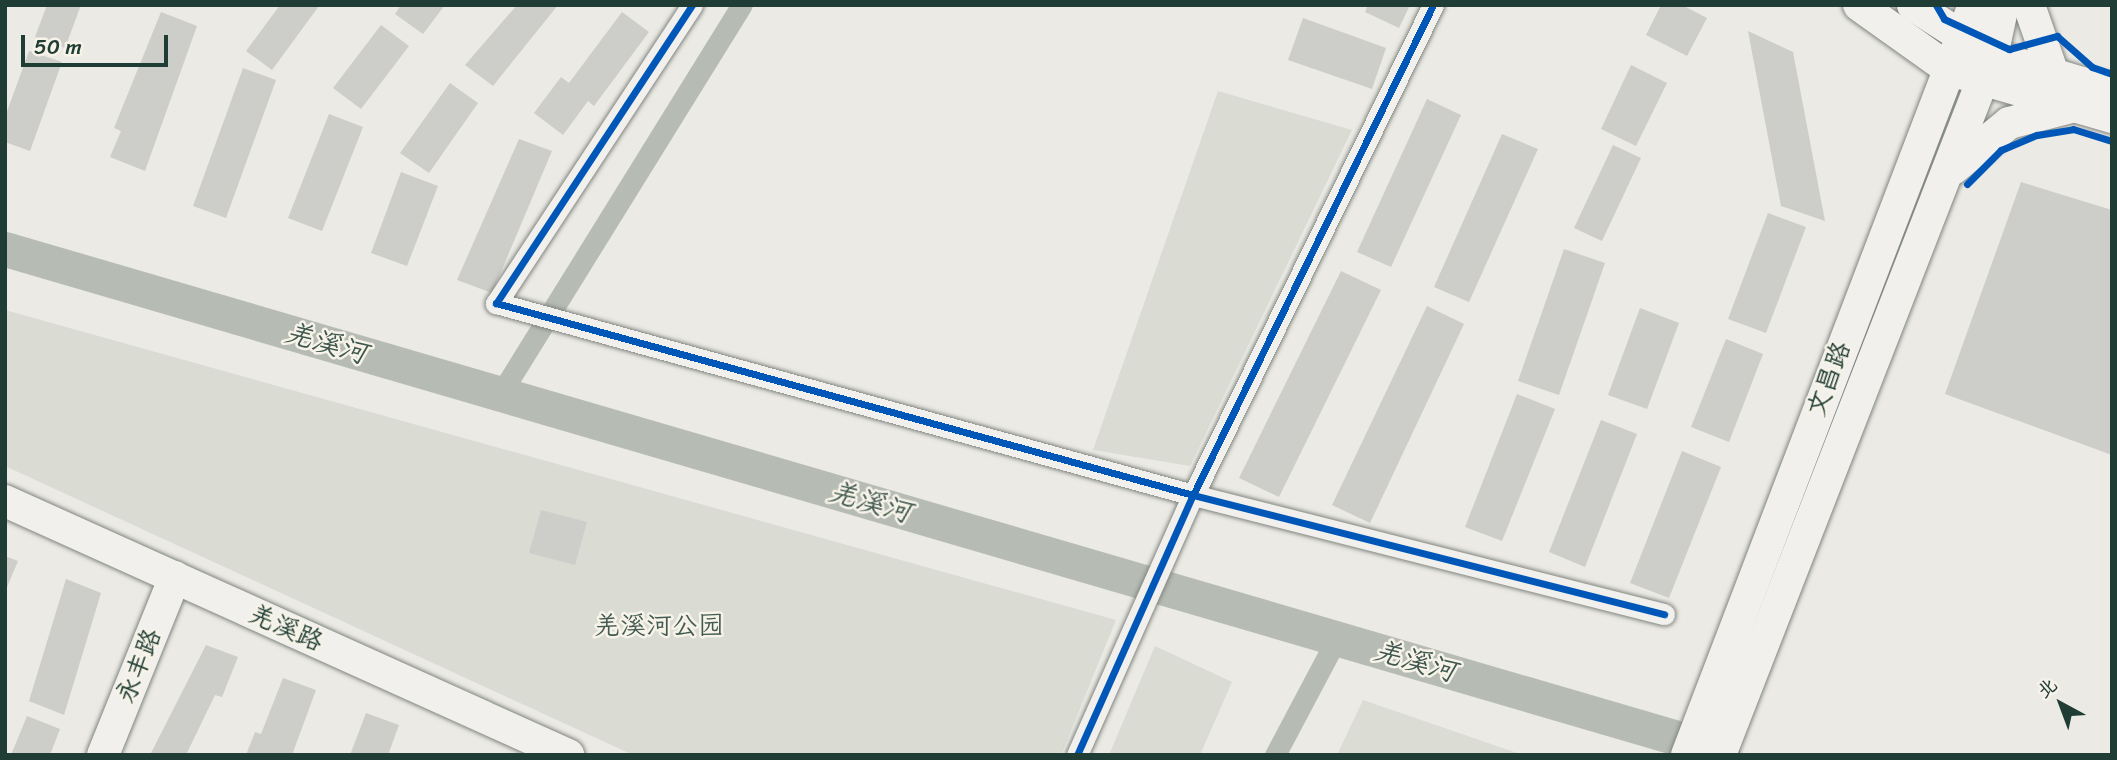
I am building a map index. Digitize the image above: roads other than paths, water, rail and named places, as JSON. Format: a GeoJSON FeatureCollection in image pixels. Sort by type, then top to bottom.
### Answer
{"type":"FeatureCollection","features":[{"type":"Feature","properties":{"kind":"main road"},"geometry":{"type":"LineString","coordinates":[[1859,5],[1950,70],[1988,67],[2053,74],[2112,92]]}},
{"type":"Feature","properties":{"kind":"main road"},"geometry":{"type":"LineString","coordinates":[[1913,5],[1962,37],[1988,67],[2076,107],[2112,117]]}},
{"type":"Feature","properties":{"kind":"main road","name":"文昌路"},"geometry":{"type":"LineString","coordinates":[[1687,755],[1725,644],[1974,5]]}},
{"type":"Feature","properties":{"kind":"main road","name":"文昌路"},"geometry":{"type":"LineString","coordinates":[[1720,755],[1757,654],[1988,67],[2003,5]]}},
{"type":"Feature","properties":{"kind":"main road"},"geometry":{"type":"LineString","coordinates":[[2029,5],[2053,74]]}},
{"type":"Feature","properties":{"kind":"main road"},"geometry":{"type":"LineString","coordinates":[[1947,175],[2009,123],[2076,107]]}},
{"type":"Feature","properties":{"kind":"main road","name":"羌溪路"},"geometry":{"type":"LineString","coordinates":[[5,501],[568,755]]}},
{"type":"Feature","properties":{"kind":"main road","name":"永丰路"},"geometry":{"type":"LineString","coordinates":[[103,755],[175,577]]}},
{"type":"Feature","properties":{"kind":"street"},"geometry":{"type":"LineString","coordinates":[[692,5],[496,303],[1193,495],[1664,614]]}},
{"type":"Feature","properties":{"kind":"street"},"geometry":{"type":"LineString","coordinates":[[1077,755],[1193,495],[1433,5]]}},
{"type":"Feature","properties":{"kind":"waterway"},"geometry":{"type":"LineString","coordinates":[[501,393],[742,5]]}},
{"type":"Feature","properties":{"kind":"waterway","name":"羌溪河"},"geometry":{"type":"LineString","coordinates":[[5,249],[1722,751]]}},
{"type":"Feature","properties":{"kind":"waterway"},"geometry":{"type":"LineString","coordinates":[[1275,755],[1337,638]]}},
{"type":"Feature","properties":{"kind":"park label","name":"羌溪河公园"},"geometry":{"type":"Point","coordinates":[659,626]}}]}
